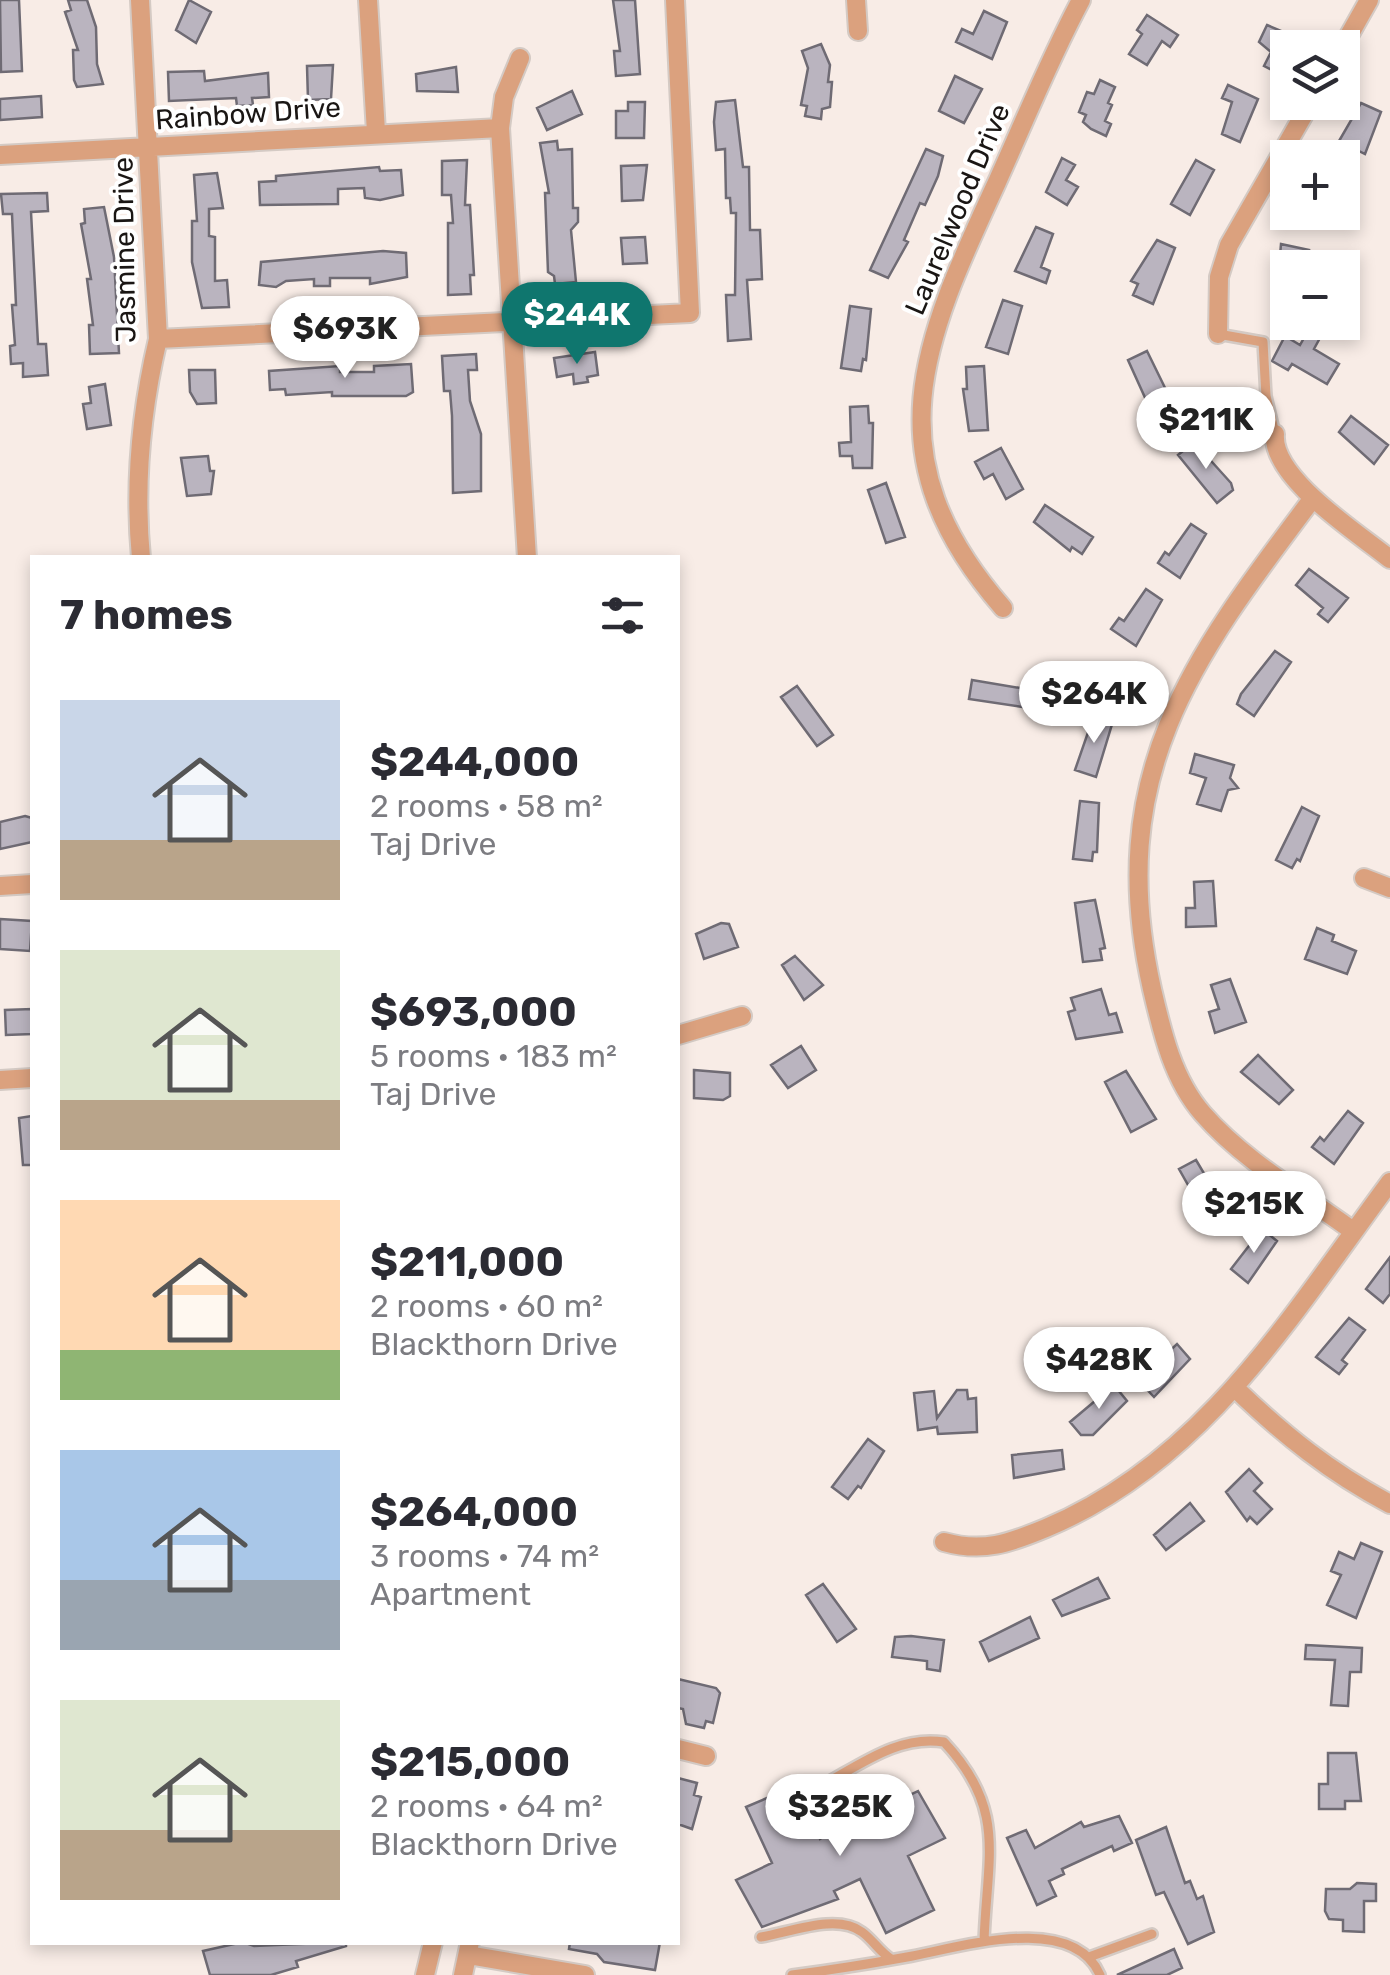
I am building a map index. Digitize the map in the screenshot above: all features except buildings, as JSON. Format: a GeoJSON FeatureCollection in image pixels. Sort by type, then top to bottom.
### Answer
{"type":"FeatureCollection","features":[{"type":"Feature","properties":{"kind":"street","name":"Jasmine Drive"},"geometry":{"type":"LineString","coordinates":[[140,0],[158,339],[146,388],[140,459],[140,555]]}},
{"type":"Feature","properties":{"kind":"street"},"geometry":{"type":"LineString","coordinates":[[368,0],[376,132]]}},
{"type":"Feature","properties":{"kind":"street"},"geometry":{"type":"LineString","coordinates":[[158,339],[690,313],[674,0]]}},
{"type":"Feature","properties":{"kind":"street"},"geometry":{"type":"LineString","coordinates":[[856,0],[858,32]]}},
{"type":"Feature","properties":{"kind":"street","name":"Laurelwood Drive"},"geometry":{"type":"LineString","coordinates":[[1003,608],[973,574],[948,529],[929,482],[921,420],[924,375],[932,333],[950,283],[1081,0]]}},
{"type":"Feature","properties":{"kind":"street"},"geometry":{"type":"LineString","coordinates":[[1352,30],[1370,0]]}},
{"type":"Feature","properties":{"kind":"street"},"geometry":{"type":"LineString","coordinates":[[520,58],[504,97],[500,128],[527,555]]}},
{"type":"Feature","properties":{"kind":"street"},"geometry":{"type":"LineString","coordinates":[[1218,334],[1219,278],[1229,245],[1301,120]]}},
{"type":"Feature","properties":{"kind":"street","name":"Rainbow Drive"},"geometry":{"type":"LineString","coordinates":[[0,155],[500,128]]}},
{"type":"Feature","properties":{"kind":"street"},"geometry":{"type":"LineString","coordinates":[[1275,434],[1274,448],[1313,498],[1390,559]]}},
{"type":"Feature","properties":{"kind":"street"},"geometry":{"type":"LineString","coordinates":[[1313,498],[1194,671],[1171,715],[1142,806],[1136,890],[1141,942],[1161,1029],[1179,1077],[1203,1114],[1250,1155],[1353,1231]]}},
{"type":"Feature","properties":{"kind":"street"},"geometry":{"type":"LineString","coordinates":[[1364,878],[1390,888]]}},
{"type":"Feature","properties":{"kind":"street"},"geometry":{"type":"LineString","coordinates":[[0,886],[30,884]]}},
{"type":"Feature","properties":{"kind":"street"},"geometry":{"type":"LineString","coordinates":[[680,1034],[742,1016]]}},
{"type":"Feature","properties":{"kind":"street"},"geometry":{"type":"LineString","coordinates":[[0,1080],[30,1078]]}},
{"type":"Feature","properties":{"kind":"street"},"geometry":{"type":"LineString","coordinates":[[944,1542],[963,1547],[999,1546],[1074,1516],[1136,1481],[1236,1389],[1390,1182]]}},
{"type":"Feature","properties":{"kind":"street"},"geometry":{"type":"LineString","coordinates":[[1236,1389],[1293,1444],[1332,1472],[1390,1504]]}},
{"type":"Feature","properties":{"kind":"street"},"geometry":{"type":"LineString","coordinates":[[680,1749],[706,1756]]}},
{"type":"Feature","properties":{"kind":"street"},"geometry":{"type":"LineString","coordinates":[[425,1975],[431,1945]]}},
{"type":"Feature","properties":{"kind":"street"},"geometry":{"type":"LineString","coordinates":[[463,1975],[469,1949],[585,1975]]}},
{"type":"Feature","properties":{"kind":"lane"},"geometry":{"type":"LineString","coordinates":[[1218,334],[1263,342],[1266,396],[1275,434]]}},
{"type":"Feature","properties":{"kind":"lane"},"geometry":{"type":"LineString","coordinates":[[828,1782],[888,1749],[924,1738],[944,1742],[980,1788],[989,1814],[984,1941]]}},
{"type":"Feature","properties":{"kind":"lane"},"geometry":{"type":"LineString","coordinates":[[761,1937],[844,1922],[866,1934],[875,1949],[891,1959]]}},
{"type":"Feature","properties":{"kind":"lane"},"geometry":{"type":"LineString","coordinates":[[1089,1957],[1152,1934]]}},
{"type":"Feature","properties":{"kind":"lane"},"geometry":{"type":"LineString","coordinates":[[792,1975],[984,1941],[1036,1939],[1070,1947],[1089,1957],[1100,1975]]}}]}
